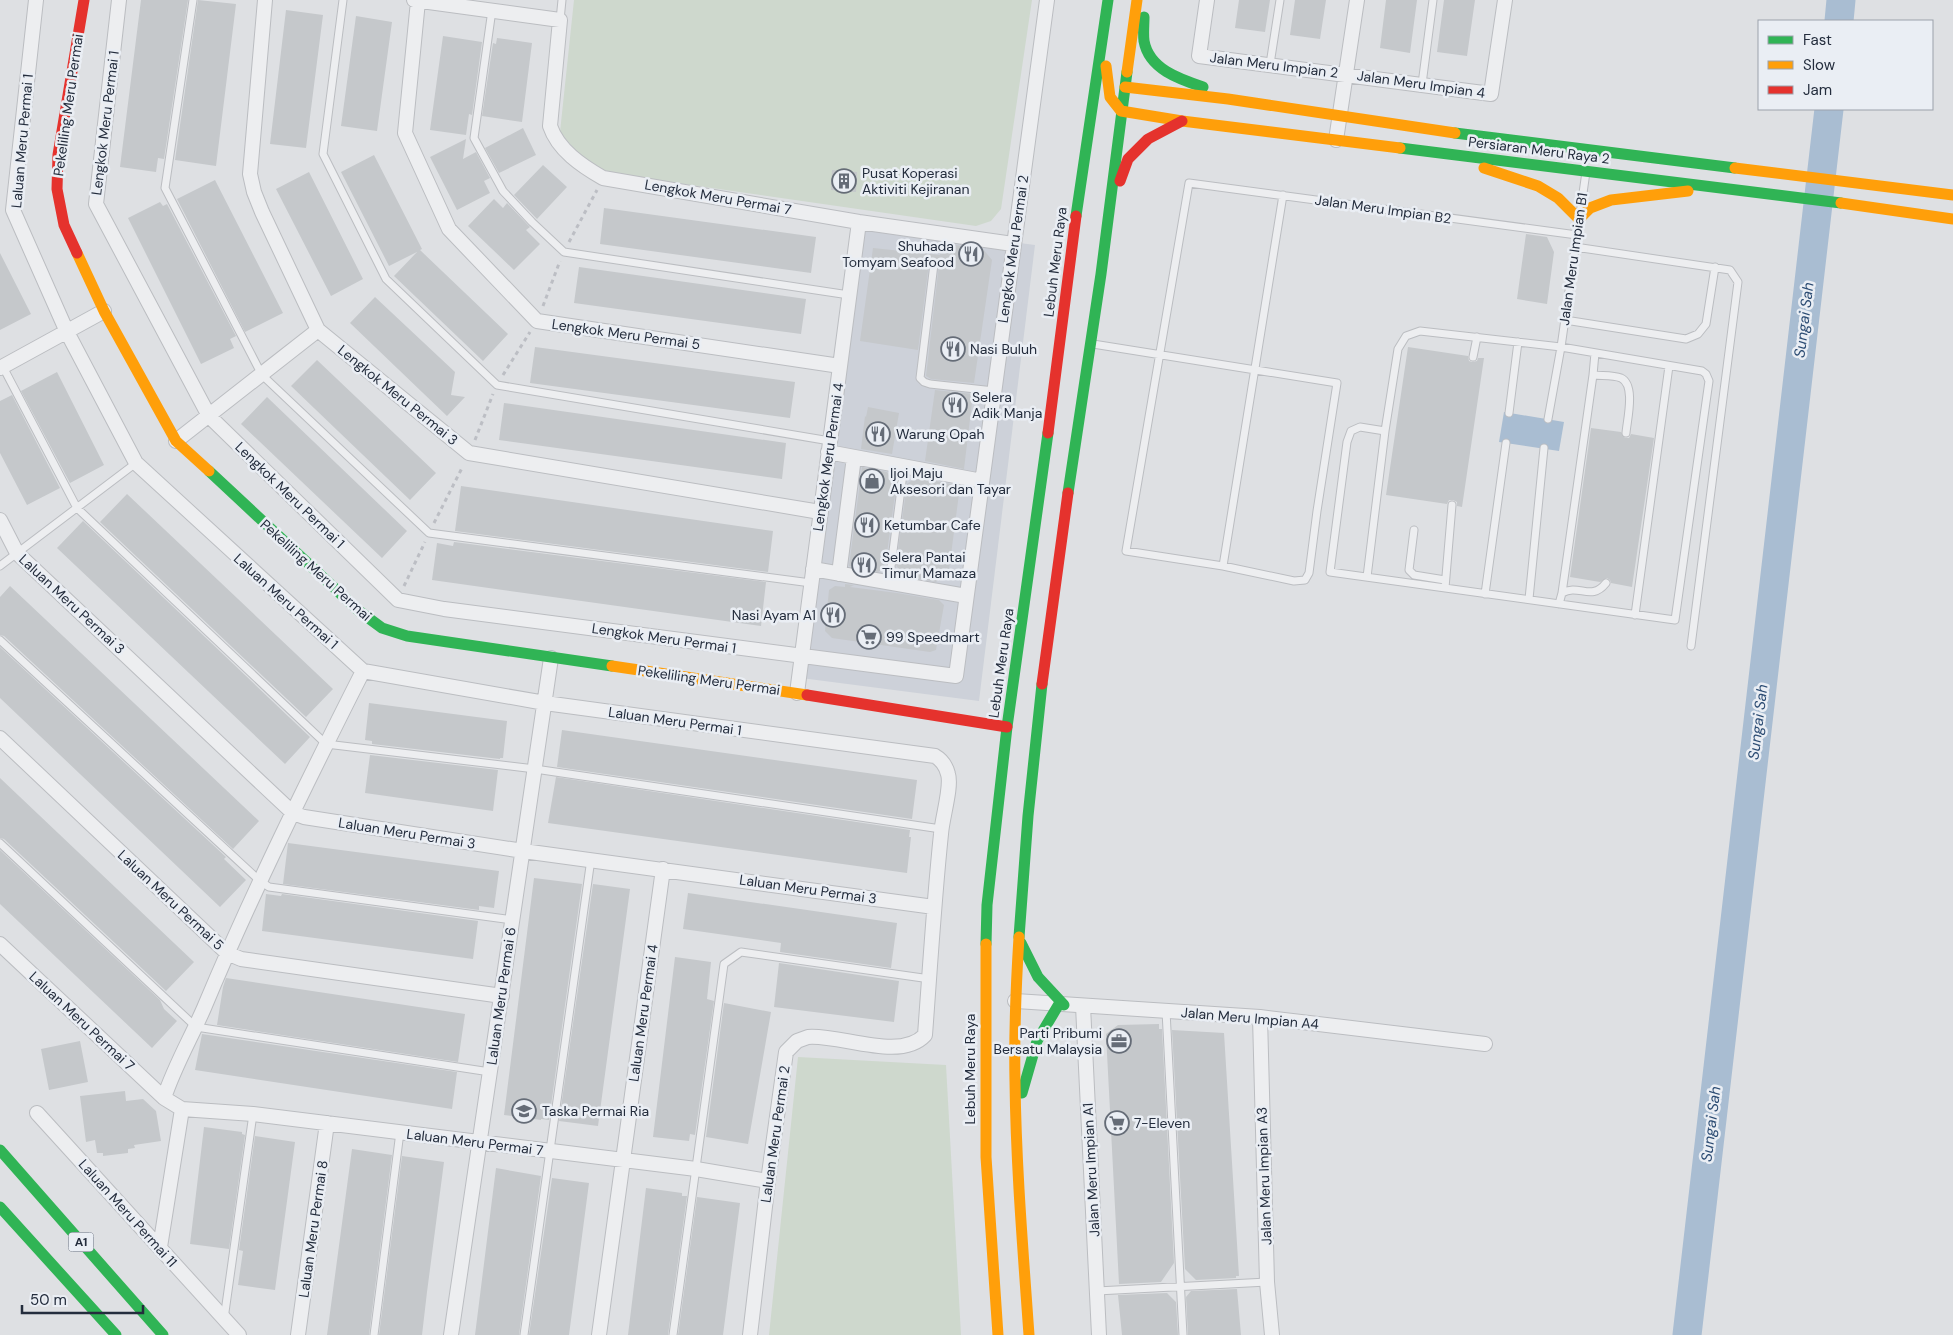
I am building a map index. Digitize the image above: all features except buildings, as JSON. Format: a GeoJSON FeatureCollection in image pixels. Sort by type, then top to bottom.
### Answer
{"type":"FeatureCollection","features":[{"type":"Feature","properties":{"kind":"main road","name":"Pekeliling Meru Permai"},"geometry":{"type":"LineString","coordinates":[[84,0],[58,155],[56,190],[64,225],[104,312],[176,441],[359,611],[382,628],[407,636],[797,693],[1008,727]]}},
{"type":"Feature","properties":{"kind":"main road"},"geometry":{"type":"LineString","coordinates":[[1029,1335],[1015,1117],[1015,1002],[1027,811],[1054,586],[1111,206],[1137,0]]}},
{"type":"Feature","properties":{"kind":"main road"},"geometry":{"type":"LineString","coordinates":[[1144,0],[1144,42],[1161,70],[1232,100]]}},
{"type":"Feature","properties":{"kind":"main road"},"geometry":{"type":"LineString","coordinates":[[1076,218],[1106,106],[1107,6]]}},
{"type":"Feature","properties":{"kind":"main road","name":"Lebuh Meru Raya"},"geometry":{"type":"LineString","coordinates":[[998,1335],[986,1157],[985,968],[987,905],[1008,727],[1076,218],[1107,6]]}},
{"type":"Feature","properties":{"kind":"main road"},"geometry":{"type":"LineString","coordinates":[[1106,106],[1116,91],[1125,87]]}},
{"type":"Feature","properties":{"kind":"main road","name":"Persiaran Meru Raya 2"},"geometry":{"type":"LineString","coordinates":[[1125,87],[1340,115],[1469,135],[1953,195]]}},
{"type":"Feature","properties":{"kind":"main road"},"geometry":{"type":"LineString","coordinates":[[1106,106],[1114,106],[1122,111]]}},
{"type":"Feature","properties":{"kind":"main road","name":"Persiaran Meru Raya 2"},"geometry":{"type":"LineString","coordinates":[[1122,111],[1182,121],[1953,218]]}},
{"type":"Feature","properties":{"kind":"main road"},"geometry":{"type":"LineString","coordinates":[[1111,206],[1128,159],[1148,139],[1182,121]]}},
{"type":"Feature","properties":{"kind":"main road"},"geometry":{"type":"LineString","coordinates":[[1469,135],[1510,152],[1572,162],[1586,172],[1597,167],[1650,170],[1688,162]]}},
{"type":"Feature","properties":{"kind":"main road"},"geometry":{"type":"LineString","coordinates":[[1428,151],[1538,186],[1558,198],[1579,219],[1591,208],[1621,198],[1714,187]]}},
{"type":"Feature","properties":{"kind":"main road"},"geometry":{"type":"LineString","coordinates":[[1015,1117],[1037,1041],[1062,1004],[1043,986],[1035,975],[1019,937]]}},
{"type":"Feature","properties":{"kind":"main road","name":"A1"},"geometry":{"type":"LineString","coordinates":[[0,1150],[163,1335]]}},
{"type":"Feature","properties":{"kind":"main road"},"geometry":{"type":"LineString","coordinates":[[0,1207],[116,1335]]}},
{"type":"Feature","properties":{"kind":"main road"},"geometry":{"type":"LineString","coordinates":[[22,1248],[73,1287]]}},
{"type":"Feature","properties":{"kind":"street","name":"Laluan Meru Permai 1"},"geometry":{"type":"LineString","coordinates":[[36,0],[13,210],[67,332],[136,463],[363,671],[545,703],[935,756],[945,766]]}},
{"type":"Feature","properties":{"kind":"street","name":"Lengkok Meru Permai 1"},"geometry":{"type":"LineString","coordinates":[[119,0],[96,204],[209,416],[398,600],[454,610],[802,657]]}},
{"type":"Feature","properties":{"kind":"street","name":"Lengkok Meru Permai 3"},"geometry":{"type":"LineString","coordinates":[[265,0],[250,174],[254,192],[262,212],[318,330],[469,453],[820,512]]}},
{"type":"Feature","properties":{"kind":"street"},"geometry":{"type":"LineString","coordinates":[[414,0],[560,20]]}},
{"type":"Feature","properties":{"kind":"street","name":"Lengkok Meru Permai 5"},"geometry":{"type":"LineString","coordinates":[[418,0],[405,133],[449,229],[537,321],[840,366]]}},
{"type":"Feature","properties":{"kind":"street","name":"Lengkok Meru Permai 2"},"geometry":{"type":"LineString","coordinates":[[802,657],[956,676],[1047,0]]}},
{"type":"Feature","properties":{"kind":"street","name":"Jalan Meru Impian 2"},"geometry":{"type":"LineString","coordinates":[[1207,0],[1199,56],[1346,74]]}},
{"type":"Feature","properties":{"kind":"street"},"geometry":{"type":"LineString","coordinates":[[1336,140],[1357,0]]}},
{"type":"Feature","properties":{"kind":"street","name":"Jalan Meru Impian 4"},"geometry":{"type":"LineString","coordinates":[[1346,74],[1491,94],[1505,0]]}},
{"type":"Feature","properties":{"kind":"street","name":"Lengkok Meru Permai 7"},"geometry":{"type":"LineString","coordinates":[[560,20],[550,126],[558,142],[573,157],[603,178],[859,222],[1013,244]]}},
{"type":"Feature","properties":{"kind":"street","name":"Lengkok Meru Permai 4"},"geometry":{"type":"LineString","coordinates":[[797,693],[859,222]]}},
{"type":"Feature","properties":{"kind":"street"},"geometry":{"type":"LineString","coordinates":[[1,365],[104,312]]}},
{"type":"Feature","properties":{"kind":"street"},"geometry":{"type":"LineString","coordinates":[[176,441],[318,330]]}},
{"type":"Feature","properties":{"kind":"street"},"geometry":{"type":"LineString","coordinates":[[829,447],[854,457],[982,481]]}},
{"type":"Feature","properties":{"kind":"street"},"geometry":{"type":"LineString","coordinates":[[839,574],[854,457]]}},
{"type":"Feature","properties":{"kind":"street","name":"Laluan Meru Permai 3"},"geometry":{"type":"LineString","coordinates":[[0,520],[17,553],[293,812],[304,817],[523,851],[934,907]]}},
{"type":"Feature","properties":{"kind":"street"},"geometry":{"type":"LineString","coordinates":[[812,576],[839,574],[966,596]]}},
{"type":"Feature","properties":{"kind":"street","name":"Laluan Meru Permai 6"},"geometry":{"type":"LineString","coordinates":[[451,1335],[552,658]]}},
{"type":"Feature","properties":{"kind":"street"},"geometry":{"type":"LineString","coordinates":[[164,1098],[260,881],[363,671]]}},
{"type":"Feature","properties":{"kind":"street","name":"Laluan Meru Permai 5"},"geometry":{"type":"LineString","coordinates":[[0,738],[227,953],[241,959],[502,996]]}},
{"type":"Feature","properties":{"kind":"street","name":"Laluan Meru Permai 2"},"geometry":{"type":"LineString","coordinates":[[750,1335],[768,1181],[786,1052],[798,1041],[812,1037],[899,1048],[916,1042],[925,1035],[934,907],[949,783],[945,766]]}},
{"type":"Feature","properties":{"kind":"street","name":"Laluan Meru Permai 4"},"geometry":{"type":"LineString","coordinates":[[599,1335],[663,869]]}},
{"type":"Feature","properties":{"kind":"street","name":"Laluan Meru Permai 7"},"geometry":{"type":"LineString","coordinates":[[0,944],[164,1098],[182,1109],[253,1114],[327,1123],[696,1169],[768,1181]]}},
{"type":"Feature","properties":{"kind":"street","name":"Jalan Meru Impian A4"},"geometry":{"type":"LineString","coordinates":[[1015,1002],[1260,1017],[1485,1044]]}},
{"type":"Feature","properties":{"kind":"street","name":"Jalan Meru Impian A1"},"geometry":{"type":"LineString","coordinates":[[1083,1006],[1099,1335]]}},
{"type":"Feature","properties":{"kind":"street","name":"Jalan Meru Impian A3"},"geometry":{"type":"LineString","coordinates":[[1260,1017],[1267,1282],[1272,1335]]}},
{"type":"Feature","properties":{"kind":"street"},"geometry":{"type":"LineString","coordinates":[[160,1247],[182,1109]]}},
{"type":"Feature","properties":{"kind":"street","name":"Laluan Meru Permai 11"},"geometry":{"type":"LineString","coordinates":[[37,1113],[239,1335]]}},
{"type":"Feature","properties":{"kind":"street","name":"Laluan Meru Permai 8"},"geometry":{"type":"LineString","coordinates":[[298,1335],[327,1123]]}},
{"type":"Feature","properties":{"kind":"lane"},"geometry":{"type":"LineString","coordinates":[[194,0],[165,188],[262,375],[430,532],[812,576]]}},
{"type":"Feature","properties":{"kind":"lane"},"geometry":{"type":"LineString","coordinates":[[343,0],[323,154],[386,279],[497,385],[829,447]]}},
{"type":"Feature","properties":{"kind":"lane"},"geometry":{"type":"LineString","coordinates":[[560,20],[562,0]]}},
{"type":"Feature","properties":{"kind":"lane"},"geometry":{"type":"LineString","coordinates":[[1270,64],[1280,0]]}},
{"type":"Feature","properties":{"kind":"lane"},"geometry":{"type":"LineString","coordinates":[[1422,84],[1433,0]]}},
{"type":"Feature","properties":{"kind":"lane"},"geometry":{"type":"LineString","coordinates":[[492,10],[474,138],[503,191],[564,252],[849,295]]}},
{"type":"Feature","properties":{"kind":"lane","name":"Jalan Meru Impian B1"},"geometry":{"type":"LineString","coordinates":[[1548,419],[1561,347],[1586,172]]}},
{"type":"Feature","properties":{"kind":"lane","name":"Jalan Meru Impian B2"},"geometry":{"type":"LineString","coordinates":[[1160,355],[1189,183],[1577,235]]}},
{"type":"Feature","properties":{"kind":"lane"},"geometry":{"type":"LineString","coordinates":[[1223,566],[1283,195]]}},
{"type":"Feature","properties":{"kind":"lane"},"geometry":{"type":"LineString","coordinates":[[1575,247],[1730,270],[1738,282],[1691,646]]}},
{"type":"Feature","properties":{"kind":"lane"},"geometry":{"type":"LineString","coordinates":[[934,264],[920,378],[930,384],[994,391]]}},
{"type":"Feature","properties":{"kind":"lane"},"geometry":{"type":"LineString","coordinates":[[1565,320],[1686,339],[1698,334],[1706,324],[1715,267]]}},
{"type":"Feature","properties":{"kind":"lane"},"geometry":{"type":"LineString","coordinates":[[1367,577],[1385,431],[1398,349],[1406,336],[1420,331],[1561,347],[1706,374],[1709,381],[1676,618],[1674,620],[1485,594],[1414,575],[1409,570],[1414,530]]}},
{"type":"Feature","properties":{"kind":"lane"},"geometry":{"type":"LineString","coordinates":[[1473,357],[1477,337]]}},
{"type":"Feature","properties":{"kind":"lane"},"geometry":{"type":"LineString","coordinates":[[1509,413],[1518,342]]}},
{"type":"Feature","properties":{"kind":"lane"},"geometry":{"type":"LineString","coordinates":[[1090,344],[1160,355],[1254,370],[1337,383],[1309,573],[1305,580],[1294,580],[1223,566],[1126,551],[1160,355]]}},
{"type":"Feature","properties":{"kind":"lane"},"geometry":{"type":"LineString","coordinates":[[1559,604],[1595,353]]}},
{"type":"Feature","properties":{"kind":"lane"},"geometry":{"type":"LineString","coordinates":[[1,365],[77,508],[326,744],[535,769],[942,829]]}},
{"type":"Feature","properties":{"kind":"lane"},"geometry":{"type":"LineString","coordinates":[[1635,615],[1669,366]]}},
{"type":"Feature","properties":{"kind":"lane"},"geometry":{"type":"LineString","coordinates":[[1593,375],[1620,378],[1627,382],[1630,392],[1626,433]]}},
{"type":"Feature","properties":{"kind":"lane"},"geometry":{"type":"LineString","coordinates":[[1385,431],[1360,427],[1351,431],[1346,442],[1330,572],[1445,584]]}},
{"type":"Feature","properties":{"kind":"lane"},"geometry":{"type":"LineString","coordinates":[[1485,594],[1506,443]]}},
{"type":"Feature","properties":{"kind":"lane"},"geometry":{"type":"LineString","coordinates":[[1529,599],[1544,448]]}},
{"type":"Feature","properties":{"kind":"lane"},"geometry":{"type":"LineString","coordinates":[[0,566],[136,463]]}},
{"type":"Feature","properties":{"kind":"lane"},"geometry":{"type":"LineString","coordinates":[[889,582],[904,466]]}},
{"type":"Feature","properties":{"kind":"lane"},"geometry":{"type":"LineString","coordinates":[[1445,584],[1452,505]]}},
{"type":"Feature","properties":{"kind":"lane"},"geometry":{"type":"LineString","coordinates":[[1562,593],[1568,589],[1591,593],[1600,590],[1606,582]]}},
{"type":"Feature","properties":{"kind":"lane"},"geometry":{"type":"LineString","coordinates":[[0,640],[260,881],[270,887],[513,920]]}},
{"type":"Feature","properties":{"kind":"lane"},"geometry":{"type":"LineString","coordinates":[[0,843],[196,1027],[490,1072]]}},
{"type":"Feature","properties":{"kind":"lane"},"geometry":{"type":"LineString","coordinates":[[524,1335],[591,859]]}},
{"type":"Feature","properties":{"kind":"lane"},"geometry":{"type":"LineString","coordinates":[[673,1335],[724,964],[741,952],[930,979]]}},
{"type":"Feature","properties":{"kind":"lane"},"geometry":{"type":"LineString","coordinates":[[1166,1011],[1182,1335]]}},
{"type":"Feature","properties":{"kind":"lane"},"geometry":{"type":"LineString","coordinates":[[224,1319],[253,1114]]}},
{"type":"Feature","properties":{"kind":"lane"},"geometry":{"type":"LineString","coordinates":[[374,1335],[400,1132]]}},
{"type":"Feature","properties":{"kind":"lane"},"geometry":{"type":"LineString","coordinates":[[1097,1291],[1267,1282]]}},
{"type":"Feature","properties":{"kind":"shaded area"},"geometry":{"type":"Polygon","coordinates":[[[574,0],[1032,0],[1001,209],[991,221],[976,226],[614,174],[591,164],[576,151],[560,132],[574,0]]]}},
{"type":"Feature","properties":{"kind":"shaded area"},"geometry":{"type":"Polygon","coordinates":[[[857,222],[1035,245],[979,701],[801,678],[857,222]]]}},
{"type":"Feature","properties":{"kind":"shaded area"},"geometry":{"type":"Polygon","coordinates":[[[798,1057],[946,1065],[961,1335],[769,1335],[798,1057]]]}},
{"type":"Feature","properties":{"kind":"water"},"geometry":{"type":"Polygon","coordinates":[[[1504,412],[1564,422],[1559,451],[1499,442],[1504,412]]]}},
{"type":"Feature","properties":{"kind":"waterway","name":"Sungai Sah"},"geometry":{"type":"LineString","coordinates":[[1839,20],[1841,0]]}},
{"type":"Feature","properties":{"kind":"waterway","name":"Sungai Sah"},"geometry":{"type":"LineString","coordinates":[[1687,1335],[1829,110]]}},
{"type":"Feature","properties":{"kind":"traffic: fast"},"geometry":{"type":"LineString","coordinates":[[1076,216],[1108,0]]}},
{"type":"Feature","properties":{"kind":"traffic: fast"},"geometry":{"type":"LineString","coordinates":[[1144,17],[1144,41],[1152,59],[1166,72],[1203,87]]}},
{"type":"Feature","properties":{"kind":"traffic: fast"},"geometry":{"type":"LineString","coordinates":[[1068,493],[1101,274],[1127,72]]}},
{"type":"Feature","properties":{"kind":"traffic: fast"},"geometry":{"type":"LineString","coordinates":[[1455,133],[1735,168]]}},
{"type":"Feature","properties":{"kind":"traffic: fast"},"geometry":{"type":"LineString","coordinates":[[1400,148],[1841,203]]}},
{"type":"Feature","properties":{"kind":"traffic: fast"},"geometry":{"type":"LineString","coordinates":[[986,944],[987,905],[1007,727],[1048,433]]}},
{"type":"Feature","properties":{"kind":"traffic: fast"},"geometry":{"type":"LineString","coordinates":[[209,471],[359,611],[382,628],[407,636],[612,666]]}},
{"type":"Feature","properties":{"kind":"traffic: fast"},"geometry":{"type":"LineString","coordinates":[[1019,937],[1028,816],[1042,684]]}},
{"type":"Feature","properties":{"kind":"traffic: fast"},"geometry":{"type":"LineString","coordinates":[[1021,943],[1038,977],[1064,1005]]}},
{"type":"Feature","properties":{"kind":"traffic: fast"},"geometry":{"type":"LineString","coordinates":[[1022,1093],[1037,1041],[1059,1004]]}},
{"type":"Feature","properties":{"kind":"traffic: fast"},"geometry":{"type":"LineString","coordinates":[[0,1150],[163,1335]]}},
{"type":"Feature","properties":{"kind":"traffic: fast"},"geometry":{"type":"LineString","coordinates":[[0,1207],[116,1335]]}},
{"type":"Feature","properties":{"kind":"traffic: slow"},"geometry":{"type":"LineString","coordinates":[[1127,72],[1137,0]]}},
{"type":"Feature","properties":{"kind":"traffic: slow"},"geometry":{"type":"LineString","coordinates":[[1106,66],[1110,97],[1121,111],[1182,121],[1400,148]]}},
{"type":"Feature","properties":{"kind":"traffic: slow"},"geometry":{"type":"LineString","coordinates":[[1125,87],[1228,99],[1455,133]]}},
{"type":"Feature","properties":{"kind":"traffic: slow"},"geometry":{"type":"LineString","coordinates":[[1484,168],[1538,186],[1558,198],[1579,219],[1590,208],[1611,200],[1688,191]]}},
{"type":"Feature","properties":{"kind":"traffic: slow"},"geometry":{"type":"LineString","coordinates":[[1735,168],[1953,195]]}},
{"type":"Feature","properties":{"kind":"traffic: slow"},"geometry":{"type":"LineString","coordinates":[[1841,203],[1953,219]]}},
{"type":"Feature","properties":{"kind":"traffic: slow"},"geometry":{"type":"LineString","coordinates":[[77,253],[104,311],[176,441],[209,471]]}},
{"type":"Feature","properties":{"kind":"traffic: slow"},"geometry":{"type":"LineString","coordinates":[[612,666],[807,695]]}},
{"type":"Feature","properties":{"kind":"traffic: slow"},"geometry":{"type":"LineString","coordinates":[[1019,937],[1015,1027],[1016,1113],[1020,1208],[1029,1335]]}},
{"type":"Feature","properties":{"kind":"traffic: slow"},"geometry":{"type":"LineString","coordinates":[[986,944],[986,1157],[998,1335]]}},
{"type":"Feature","properties":{"kind":"traffic: jam"},"geometry":{"type":"LineString","coordinates":[[77,253],[64,225],[57,189],[58,155],[84,0]]}},
{"type":"Feature","properties":{"kind":"traffic: jam"},"geometry":{"type":"LineString","coordinates":[[1120,181],[1128,159],[1148,139],[1182,121]]}},
{"type":"Feature","properties":{"kind":"traffic: jam"},"geometry":{"type":"LineString","coordinates":[[1048,433],[1076,216]]}},
{"type":"Feature","properties":{"kind":"traffic: jam"},"geometry":{"type":"LineString","coordinates":[[1042,684],[1068,493]]}},
{"type":"Feature","properties":{"kind":"traffic: jam"},"geometry":{"type":"LineString","coordinates":[[807,695],[1007,727]]}},
{"type":"Feature","properties":{"kind":"place","name":"Pusat Koperasi Aktiviti Kejiranan"},"geometry":{"type":"Point","coordinates":[844,181]}},
{"type":"Feature","properties":{"kind":"place","name":"Shuhada Tomyam Seafood"},"geometry":{"type":"Point","coordinates":[971,254]}},
{"type":"Feature","properties":{"kind":"place","name":"Nasi Buluh"},"geometry":{"type":"Point","coordinates":[953,349]}},
{"type":"Feature","properties":{"kind":"place","name":"Selera Adik Manja"},"geometry":{"type":"Point","coordinates":[955,405]}},
{"type":"Feature","properties":{"kind":"place","name":"Warung Opah"},"geometry":{"type":"Point","coordinates":[878,434]}},
{"type":"Feature","properties":{"kind":"place","name":"Ijoi Maju Aksesori dan Tayar"},"geometry":{"type":"Point","coordinates":[872,481]}},
{"type":"Feature","properties":{"kind":"place","name":"Ketumbar Cafe"},"geometry":{"type":"Point","coordinates":[867,525]}},
{"type":"Feature","properties":{"kind":"place","name":"Selera Pantai Timur Mamaza"},"geometry":{"type":"Point","coordinates":[864,565]}},
{"type":"Feature","properties":{"kind":"place","name":"Nasi Ayam A1"},"geometry":{"type":"Point","coordinates":[833,615]}},
{"type":"Feature","properties":{"kind":"place","name":"99 Speedmart"},"geometry":{"type":"Point","coordinates":[869,637]}},
{"type":"Feature","properties":{"kind":"place","name":"Parti Pribumi Bersatu Malaysia"},"geometry":{"type":"Point","coordinates":[1119,1041]}},
{"type":"Feature","properties":{"kind":"place","name":"Taska Permai Ria"},"geometry":{"type":"Point","coordinates":[524,1111]}},
{"type":"Feature","properties":{"kind":"place","name":"7-Eleven"},"geometry":{"type":"Point","coordinates":[1117,1123]}}]}
